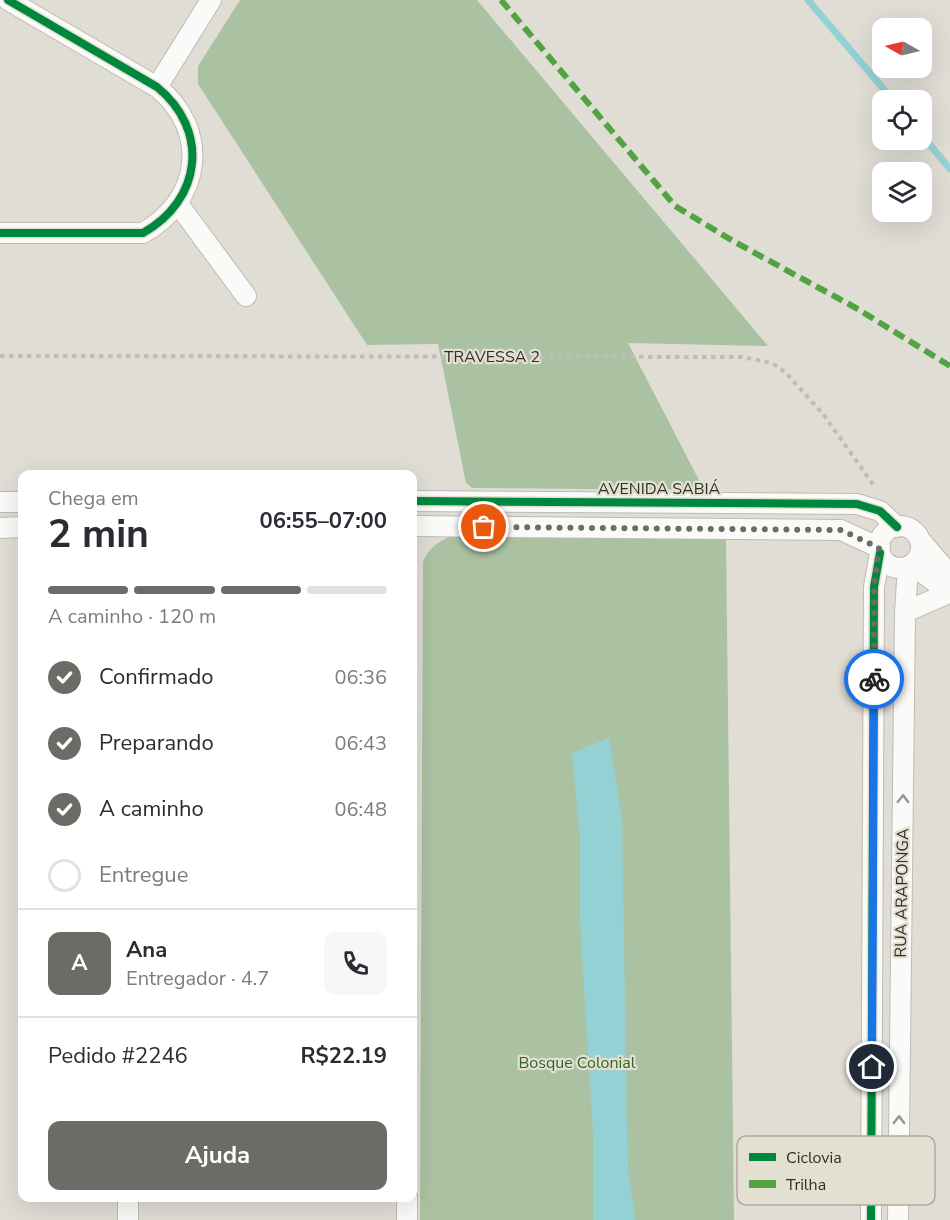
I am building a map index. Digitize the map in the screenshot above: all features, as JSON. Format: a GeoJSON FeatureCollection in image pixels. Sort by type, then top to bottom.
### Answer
{"type":"FeatureCollection","features":[{"type":"Feature","properties":{"kind":"street"},"geometry":{"type":"LineString","coordinates":[[0,233],[143,233],[157,225],[178,204],[191,176],[193,161],[191,140],[185,119],[178,107],[158,87],[8,0]]}},
{"type":"Feature","properties":{"kind":"street"},"geometry":{"type":"LineString","coordinates":[[158,87],[211,0]]}},
{"type":"Feature","properties":{"kind":"street"},"geometry":{"type":"LineString","coordinates":[[178,204],[246,296]]}},
{"type":"Feature","properties":{"kind":"street","name":"AVENIDA SABIÁ"},"geometry":{"type":"LineString","coordinates":[[417,501],[857,504],[880,511],[897,527]]}},
{"type":"Feature","properties":{"kind":"street"},"geometry":{"type":"LineString","coordinates":[[0,502],[18,502]]}},
{"type":"Feature","properties":{"kind":"street"},"geometry":{"type":"LineString","coordinates":[[417,526],[841,530],[880,550]]}},
{"type":"Feature","properties":{"kind":"street"},"geometry":{"type":"LineString","coordinates":[[0,528],[18,527]]}},
{"type":"Feature","properties":{"kind":"street"},"geometry":{"type":"LineString","coordinates":[[920,540],[921,549],[918,558],[910,566],[899,568],[891,566],[884,560],[880,550],[880,540],[884,534],[897,527],[911,529],[920,540],[949,587]]}},
{"type":"Feature","properties":{"kind":"street","name":"RUA ARAPONGA"},"geometry":{"type":"LineString","coordinates":[[871,1136],[874,587],[880,550]]}},
{"type":"Feature","properties":{"kind":"street"},"geometry":{"type":"LineString","coordinates":[[910,566],[949,587]]}},
{"type":"Feature","properties":{"kind":"street","name":"RUA ARAPONGA"},"geometry":{"type":"LineString","coordinates":[[899,1136],[905,612],[910,566]]}},
{"type":"Feature","properties":{"kind":"street"},"geometry":{"type":"LineString","coordinates":[[905,612],[949,587]]}},
{"type":"Feature","properties":{"kind":"street"},"geometry":{"type":"LineString","coordinates":[[872,1024],[900,1025]]}},
{"type":"Feature","properties":{"kind":"street"},"geometry":{"type":"LineString","coordinates":[[128,1202],[128,1220]]}},
{"type":"Feature","properties":{"kind":"street"},"geometry":{"type":"LineString","coordinates":[[407,1202],[407,1220]]}},
{"type":"Feature","properties":{"kind":"street","name":"RUA ARAPONGA"},"geometry":{"type":"LineString","coordinates":[[871,1205],[871,1220]]}},
{"type":"Feature","properties":{"kind":"street","name":"RUA ARAPONGA"},"geometry":{"type":"LineString","coordinates":[[898,1205],[898,1220]]}},
{"type":"Feature","properties":{"kind":"green space"},"geometry":{"type":"Polygon","coordinates":[[[240,0],[477,0],[768,346],[628,343],[700,482],[696,490],[472,488],[466,483],[438,344],[367,345],[198,84],[198,66],[240,0]]]}},
{"type":"Feature","properties":{"kind":"green space","name":"Bosque Colonial"},"geometry":{"type":"Polygon","coordinates":[[[452,536],[726,539],[734,1220],[420,1220],[423,562],[434,546],[452,536]]]}},
{"type":"Feature","properties":{"kind":"water"},"geometry":{"type":"Polygon","coordinates":[[[609,738],[622,821],[628,1168],[635,1220],[593,1220],[593,1134],[580,921],[580,836],[572,753],[609,738]]]}},
{"type":"Feature","properties":{"kind":"waterway"},"geometry":{"type":"LineString","coordinates":[[808,0],[884,90]]}},
{"type":"Feature","properties":{"kind":"waterway"},"geometry":{"type":"LineString","coordinates":[[932,147],[950,169]]}},
{"type":"Feature","properties":{"kind":"marked path"},"geometry":{"type":"LineString","coordinates":[[501,0],[675,206],[733,241],[856,308],[950,366]]}},
{"type":"Feature","properties":{"kind":"cycle path"},"geometry":{"type":"LineString","coordinates":[[0,233],[143,233],[163,219],[178,202],[187,184],[192,164],[191,143],[185,123],[174,104],[157,87],[8,0]]}},
{"type":"Feature","properties":{"kind":"cycle path"},"geometry":{"type":"LineString","coordinates":[[417,501],[857,504],[880,511],[897,527]]}},
{"type":"Feature","properties":{"kind":"cycle path"},"geometry":{"type":"LineString","coordinates":[[871,1136],[874,587],[880,553]]}},
{"type":"Feature","properties":{"kind":"cycle path"},"geometry":{"type":"LineString","coordinates":[[871,1205],[871,1220]]}},
{"type":"Feature","properties":{"kind":"way so far"},"geometry":{"type":"LineString","coordinates":[[484,527],[841,530],[879,548],[874,587],[874,679]]}},
{"type":"Feature","properties":{"kind":"route"},"geometry":{"type":"LineString","coordinates":[[872,1067],[874,679]]}}]}
